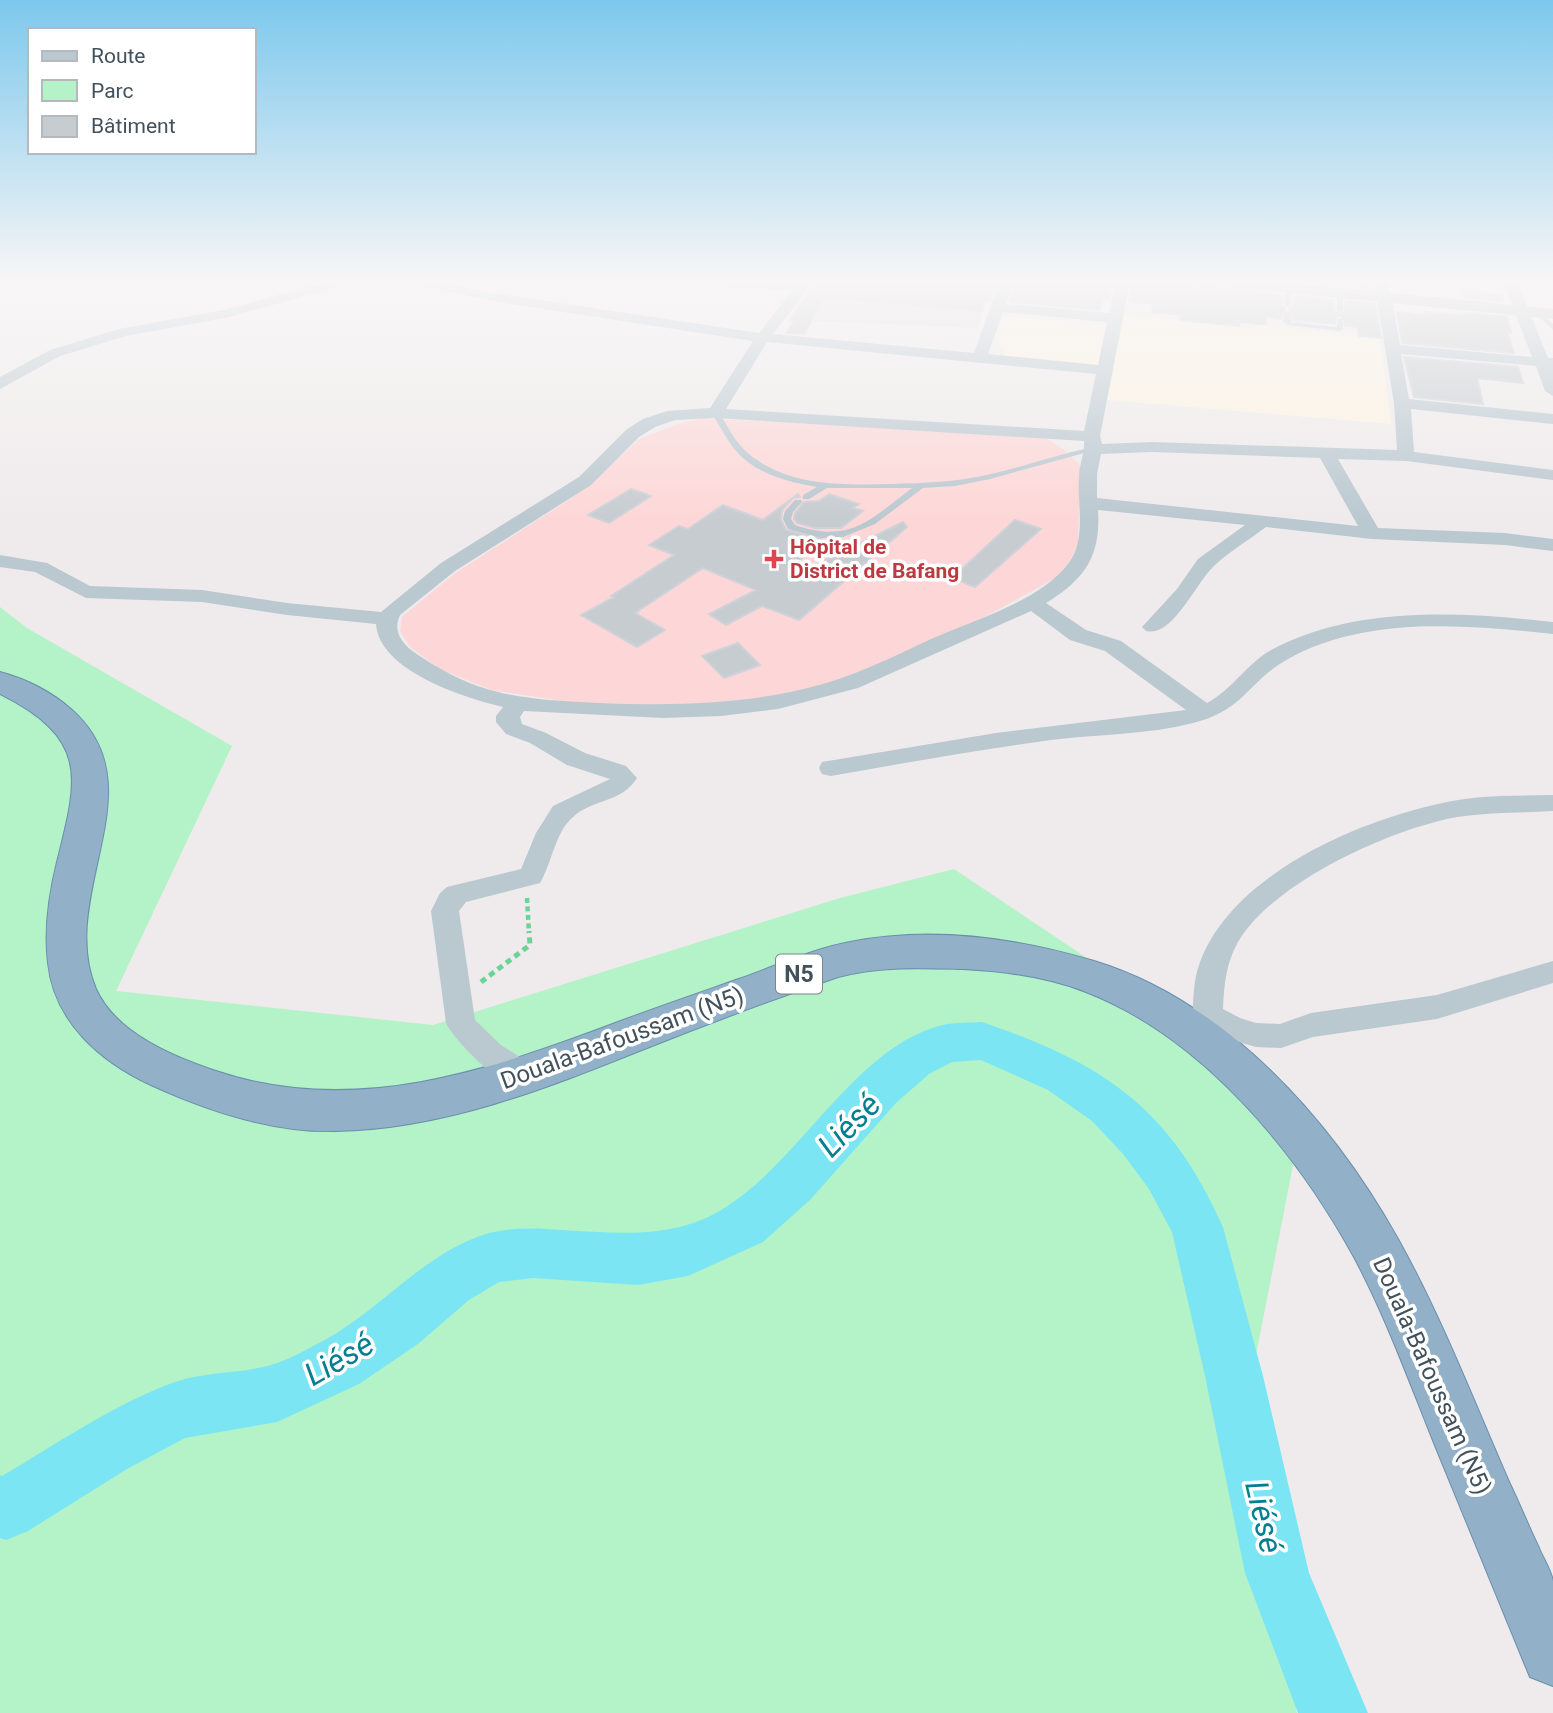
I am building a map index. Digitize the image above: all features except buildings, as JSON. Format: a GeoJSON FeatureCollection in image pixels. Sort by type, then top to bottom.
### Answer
{"type":"FeatureCollection","features":[{"type":"Feature","properties":{"kind":"highway","name":"Douala-Bafoussam (N5)"},"geometry":{"type":"LineString","coordinates":[[0,682],[50,709],[75,732],[89,760],[93,788],[73,877],[68,929],[69,973],[89,1017],[121,1045],[159,1069],[239,1099],[293,1111],[338,1113],[415,1104],[526,1077],[823,965],[857,956],[906,952],[964,951],[1008,955],[1057,964],[1117,986],[1175,1018],[1208,1027],[1290,1123],[1355,1212],[1410,1317],[1553,1654]]}},
{"type":"Feature","properties":{"kind":"street"},"geometry":{"type":"LineString","coordinates":[[0,384],[41,361]]}},
{"type":"Feature","properties":{"kind":"street"},"geometry":{"type":"LineString","coordinates":[[715,412],[747,361]]}},
{"type":"Feature","properties":{"kind":"street"},"geometry":{"type":"LineString","coordinates":[[1001,361],[1105,370]]}},
{"type":"Feature","properties":{"kind":"street"},"geometry":{"type":"LineString","coordinates":[[1107,361],[1093,442],[1088,470],[1089,538],[1079,566],[1060,583],[1009,613],[835,688],[779,702],[731,710],[679,712],[518,704],[453,684],[407,658],[389,638],[385,629],[386,619],[448,567],[585,481],[633,433],[649,423],[674,415],[715,412],[900,426],[1093,442],[1152,447],[1406,456],[1553,475]]}},
{"type":"Feature","properties":{"kind":"street"},"geometry":{"type":"LineString","coordinates":[[1395,361],[1402,403],[1406,456]]}},
{"type":"Feature","properties":{"kind":"street"},"geometry":{"type":"LineString","coordinates":[[1522,361],[1548,365],[1553,391]]}},
{"type":"Feature","properties":{"kind":"street"},"geometry":{"type":"LineString","coordinates":[[1402,403],[1553,419]]}},
{"type":"Feature","properties":{"kind":"street"},"geometry":{"type":"LineString","coordinates":[[1326,453],[1372,533]]}},
{"type":"Feature","properties":{"kind":"street"},"geometry":{"type":"LineString","coordinates":[[1088,503],[1260,523],[1372,533],[1479,537],[1553,545]]}},
{"type":"Feature","properties":{"kind":"street"},"geometry":{"type":"LineString","coordinates":[[1153,627],[1184,593],[1205,563],[1260,523]]}},
{"type":"Feature","properties":{"kind":"street"},"geometry":{"type":"LineString","coordinates":[[0,561],[40,567],[86,592],[202,596],[287,609],[386,619]]}},
{"type":"Feature","properties":{"kind":"street"},"geometry":{"type":"LineString","coordinates":[[1030,601],[1078,635],[1113,646],[1204,712]]}},
{"type":"Feature","properties":{"kind":"street"},"geometry":{"type":"LineString","coordinates":[[831,768],[933,750],[1204,712],[1224,703],[1256,670],[1279,654],[1341,634],[1406,623],[1448,621],[1495,622],[1553,628]]}},
{"type":"Feature","properties":{"kind":"street"},"geometry":{"type":"LineString","coordinates":[[518,704],[508,716],[508,722],[514,729],[538,738],[576,759],[617,772],[625,778],[613,787],[573,804],[561,813],[552,826],[531,876],[457,894],[450,900],[445,911],[461,1023],[470,1037],[495,1058],[526,1077]]}},
{"type":"Feature","properties":{"kind":"street"},"geometry":{"type":"LineString","coordinates":[[1553,803],[1485,805],[1448,811],[1413,821],[1330,854],[1280,881],[1234,925],[1214,964],[1208,1027],[1281,1036],[1311,1025],[1437,1007],[1553,972]]}},
{"type":"Feature","properties":{"kind":"lane"},"geometry":{"type":"LineString","coordinates":[[715,412],[737,446],[759,466],[787,478],[823,487],[975,481],[1068,454],[1093,442]]}},
{"type":"Feature","properties":{"kind":"lane"},"geometry":{"type":"LineString","coordinates":[[823,487],[802,499],[789,511],[787,519],[791,527],[826,536],[841,535],[867,523],[920,485]]}},
{"type":"Feature","properties":{"kind":"path"},"geometry":{"type":"LineString","coordinates":[[458,1000],[530,945],[527,903],[531,876]]}},
{"type":"Feature","properties":{"kind":"shaded area"},"geometry":{"type":"Polygon","coordinates":[[[1044,361],[1383,361],[1391,424],[1107,400],[1115,368],[1044,361]]]}},
{"type":"Feature","properties":{"kind":"shaded area","name":"Hôpital de District de Bafang"},"geometry":{"type":"Polygon","coordinates":[[[702,418],[1044,437],[1063,449],[1080,465],[1078,545],[1063,574],[979,620],[892,661],[802,693],[727,708],[570,702],[491,690],[440,669],[410,647],[400,631],[402,617],[454,574],[570,499],[640,439],[677,424],[702,418]]]}},
{"type":"Feature","properties":{"kind":"green space"},"geometry":{"type":"Polygon","coordinates":[[[0,607],[27,628],[232,746],[116,991],[433,1025],[840,898],[954,869],[1305,1104],[1240,1437],[1297,1713],[0,1713],[0,607]]]}},
{"type":"Feature","properties":{"kind":"waterway","name":"Liésé"},"geometry":{"type":"LineString","coordinates":[[0,1506],[6,1509],[106,1448],[178,1410],[277,1393],[339,1364],[398,1325],[450,1282],[491,1258],[533,1253],[638,1260],[688,1251],[744,1225],[792,1184],[879,1089],[912,1060],[945,1043],[982,1041],[1026,1057],[1065,1076],[1109,1106],[1141,1139],[1167,1173],[1197,1227],[1234,1376],[1277,1573],[1333,1713]]}},
{"type":"Feature","properties":{"kind":"place","name":"Hôpital de District de Bafang"},"geometry":{"type":"Point","coordinates":[774,559]}}]}
